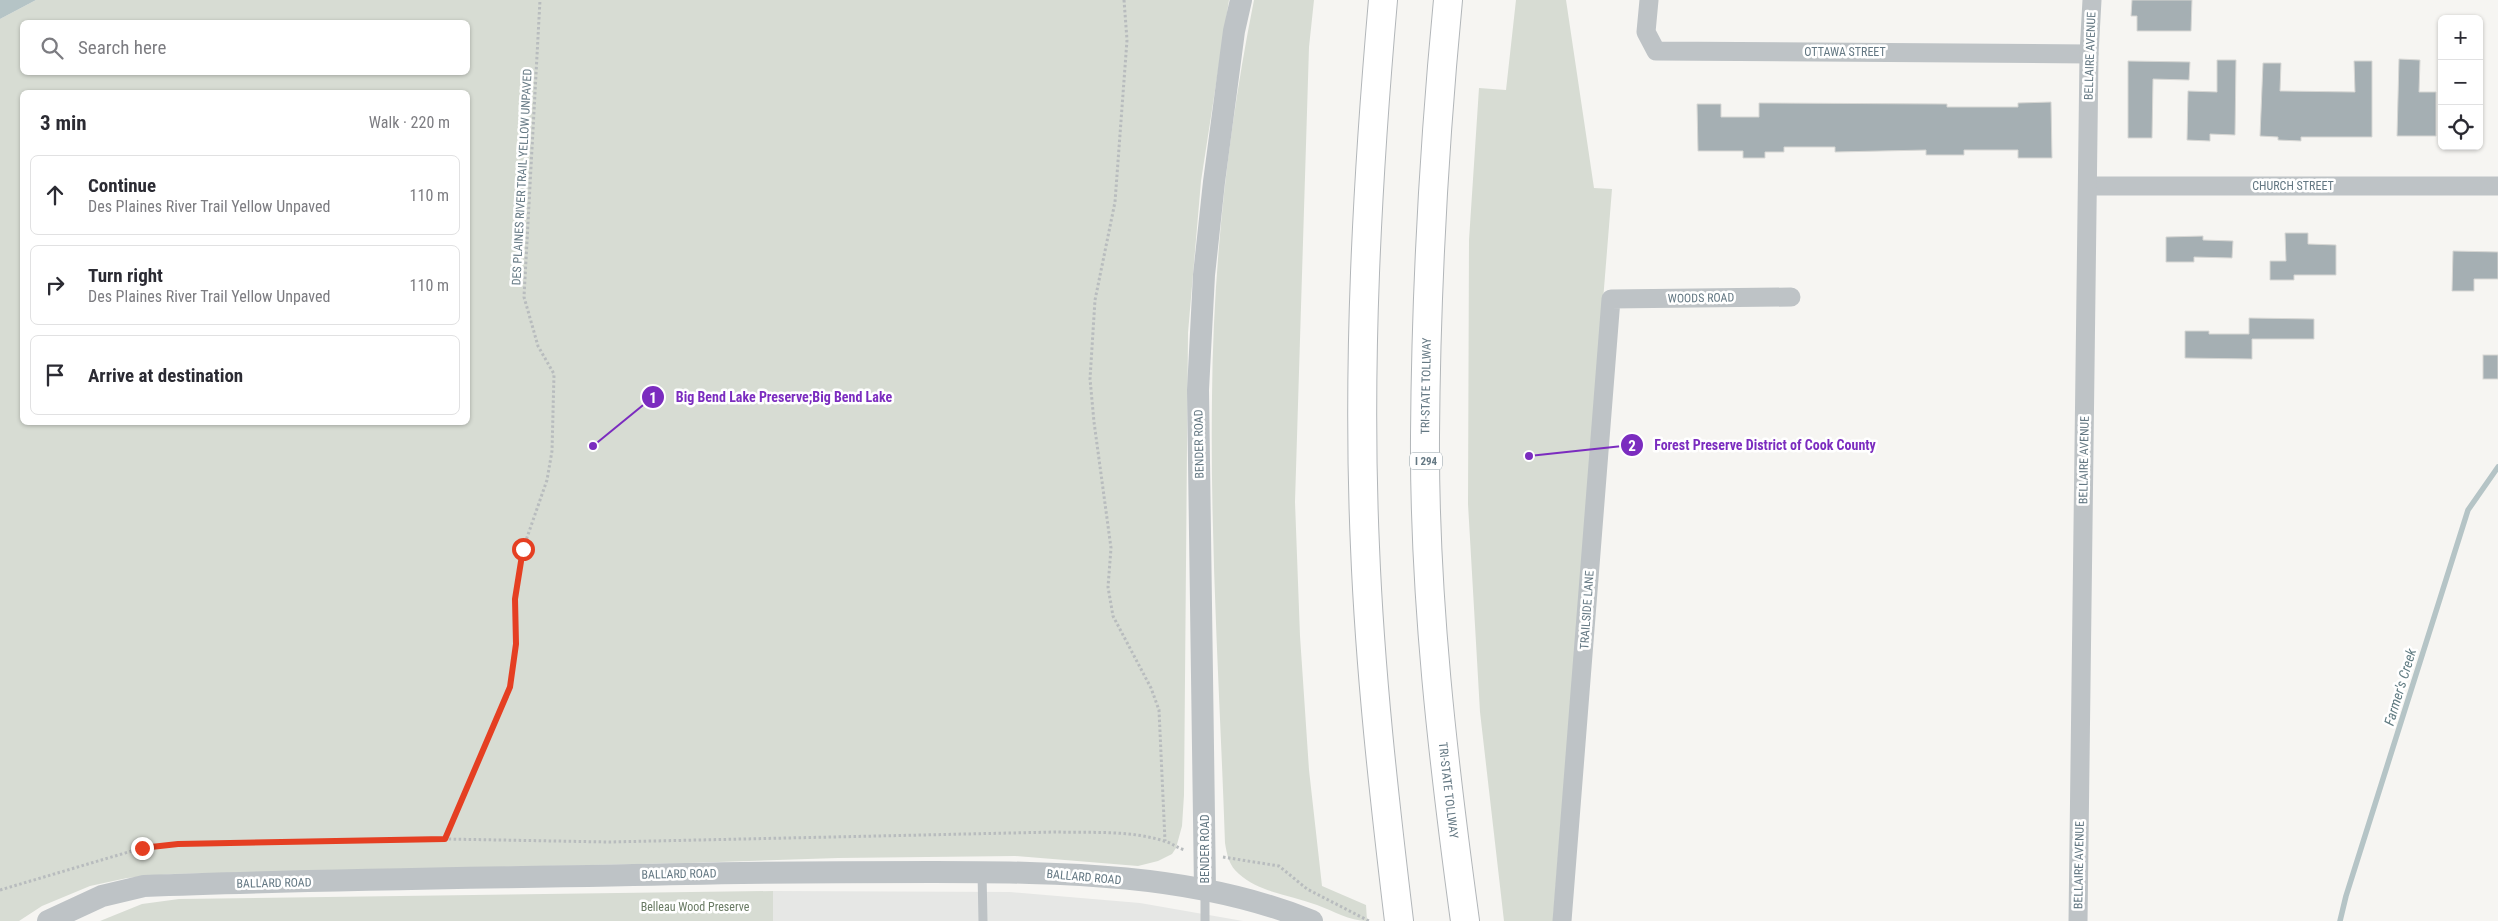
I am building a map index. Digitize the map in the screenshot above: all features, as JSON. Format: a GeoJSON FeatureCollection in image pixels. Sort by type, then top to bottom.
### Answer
{"type":"FeatureCollection","features":[{"type":"Feature","properties":{"kind":"highway"},"geometry":{"type":"LineString","coordinates":[[1383,0],[1367,198],[1362,398],[1365,546],[1375,710],[1399,921]]}},
{"type":"Feature","properties":{"kind":"highway","name":"TRI-STATE TOLLWAY"},"geometry":{"type":"LineString","coordinates":[[1448,0],[1436,126],[1425,437],[1437,691],[1465,921]]}},
{"type":"Feature","properties":{"kind":"street","name":"BENDER ROAD"},"geometry":{"type":"LineString","coordinates":[[1205,890],[1204,678],[1198,390],[1204,275],[1224,106],[1241,0]]}},
{"type":"Feature","properties":{"kind":"street","name":"OTTAWA STREET"},"geometry":{"type":"LineString","coordinates":[[1649,0],[1646,32],[1656,51],[2089,54]]}},
{"type":"Feature","properties":{"kind":"street","name":"BELLAIRE AVENUE"},"geometry":{"type":"LineString","coordinates":[[2078,921],[2089,54],[2092,0]]}},
{"type":"Feature","properties":{"kind":"street","name":"CHURCH STREET"},"geometry":{"type":"LineString","coordinates":[[2088,186],[2498,186]]}},
{"type":"Feature","properties":{"kind":"street","name":"WOODS ROAD"},"geometry":{"type":"LineString","coordinates":[[1612,299],[1792,297]]}},
{"type":"Feature","properties":{"kind":"street","name":"TRAILSIDE LANE"},"geometry":{"type":"LineString","coordinates":[[1562,921],[1612,299]]}},
{"type":"Feature","properties":{"kind":"street","name":"BALLARD ROAD"},"geometry":{"type":"LineString","coordinates":[[48,921],[102,896],[144,886],[787,872],[982,871],[1060,874],[1156,883],[1205,890],[1258,902],[1312,921]]}},
{"type":"Feature","properties":{"kind":"lane"},"geometry":{"type":"LineString","coordinates":[[982,871],[983,921]]}},
{"type":"Feature","properties":{"kind":"lane"},"geometry":{"type":"LineString","coordinates":[[1205,890],[1205,921]]}},
{"type":"Feature","properties":{"kind":"path","name":"DES PLAINES RIVER TRAIL YELLOW UNPAVED"},"geometry":{"type":"LineString","coordinates":[[445,839],[510,687],[516,644],[515,599],[523,549],[546,480],[552,451],[554,374],[538,346],[524,297],[540,0]]}},
{"type":"Feature","properties":{"kind":"path"},"geometry":{"type":"LineString","coordinates":[[0,890],[84,864],[165,844],[445,839],[609,842],[1056,832],[1117,833],[1165,841],[1159,710],[1151,688],[1113,616],[1108,587],[1111,548],[1095,432],[1090,379],[1095,300],[1115,202],[1127,40],[1124,0]]}},
{"type":"Feature","properties":{"kind":"path"},"geometry":{"type":"LineString","coordinates":[[1228,858],[1279,866],[1307,889],[1369,921]]}},
{"type":"Feature","properties":{"kind":"shaded area"},"geometry":{"type":"Polygon","coordinates":[[[0,0],[36,0],[0,19],[0,0]]]}},
{"type":"Feature","properties":{"kind":"shaded area"},"geometry":{"type":"Polygon","coordinates":[[[773,891],[1010,892],[1140,903],[1243,921],[773,921],[773,891]]]}},
{"type":"Feature","properties":{"kind":"green space"},"geometry":{"type":"Polygon","coordinates":[[[36,0],[1229,0],[1201,181],[1188,333],[1184,795],[1182,826],[1176,848],[1172,854],[1158,861],[1138,866],[1015,856],[838,858],[173,874],[127,878],[90,886],[42,906],[19,921],[0,921],[0,19],[36,0]]]}},
{"type":"Feature","properties":{"kind":"green space"},"geometry":{"type":"Polygon","coordinates":[[[1254,0],[1314,0],[1309,47],[1295,502],[1300,636],[1309,770],[1322,886],[1366,905],[1367,921],[1348,918],[1317,905],[1266,890],[1256,885],[1239,874],[1233,867],[1225,843],[1212,509],[1213,347],[1215,298],[1224,198],[1237,98],[1254,0]]]}},
{"type":"Feature","properties":{"kind":"green space"},"geometry":{"type":"Polygon","coordinates":[[[1516,0],[1566,0],[1594,188],[1612,189],[1553,921],[1504,921],[1480,712],[1468,504],[1469,240],[1479,88],[1506,90],[1516,0]]]}},
{"type":"Feature","properties":{"kind":"green space","name":"Belleau Wood Preserve"},"geometry":{"type":"Polygon","coordinates":[[[773,891],[773,921],[100,921],[142,904],[179,899],[773,891]]]}},
{"type":"Feature","properties":{"kind":"building"},"geometry":{"type":"Polygon","coordinates":[[[2132,0],[2192,0],[2191,31],[2137,31],[2137,16],[2131,16],[2132,0]]]}},
{"type":"Feature","properties":{"kind":"building"},"geometry":{"type":"Polygon","coordinates":[[[2399,59],[2420,60],[2419,92],[2436,92],[2436,136],[2397,136],[2399,59]]]}},
{"type":"Feature","properties":{"kind":"building"},"geometry":{"type":"Polygon","coordinates":[[[2217,60],[2236,60],[2235,135],[2210,134],[2210,141],[2187,140],[2188,91],[2217,92],[2217,60]]]}},
{"type":"Feature","properties":{"kind":"building"},"geometry":{"type":"Polygon","coordinates":[[[2128,61],[2190,62],[2189,80],[2153,79],[2152,138],[2128,138],[2128,61]]]}},
{"type":"Feature","properties":{"kind":"building"},"geometry":{"type":"Polygon","coordinates":[[[2354,61],[2372,61],[2372,137],[2301,137],[2301,141],[2278,140],[2278,137],[2260,136],[2263,63],[2281,63],[2280,91],[2355,92],[2354,61]]]}},
{"type":"Feature","properties":{"kind":"building"},"geometry":{"type":"Polygon","coordinates":[[[2051,102],[2052,158],[2018,158],[2018,150],[1964,150],[1964,155],[1926,155],[1926,150],[1835,152],[1835,147],[1784,147],[1784,152],[1765,152],[1765,158],[1743,158],[1743,151],[1698,151],[1697,104],[1721,104],[1721,117],[1759,117],[1759,103],[1947,104],[1947,107],[2018,107],[2018,103],[2051,102]]]}},
{"type":"Feature","properties":{"kind":"building"},"geometry":{"type":"Polygon","coordinates":[[[2285,233],[2308,233],[2308,244],[2336,245],[2336,275],[2294,275],[2294,280],[2270,280],[2270,261],[2286,261],[2285,233]]]}},
{"type":"Feature","properties":{"kind":"building"},"geometry":{"type":"Polygon","coordinates":[[[2203,236],[2203,240],[2233,241],[2232,258],[2194,257],[2194,262],[2166,262],[2166,237],[2203,236]]]}},
{"type":"Feature","properties":{"kind":"building"},"geometry":{"type":"Polygon","coordinates":[[[2453,251],[2498,252],[2498,279],[2474,279],[2474,291],[2452,291],[2453,251]]]}},
{"type":"Feature","properties":{"kind":"building"},"geometry":{"type":"Polygon","coordinates":[[[2249,318],[2314,319],[2314,339],[2252,339],[2252,359],[2185,358],[2185,331],[2209,331],[2209,334],[2249,334],[2249,318]]]}},
{"type":"Feature","properties":{"kind":"building"},"geometry":{"type":"Polygon","coordinates":[[[2483,355],[2498,355],[2498,379],[2483,379],[2483,355]]]}},
{"type":"Feature","properties":{"kind":"waterway","name":"Farmer's Creek"},"geometry":{"type":"LineString","coordinates":[[2340,921],[2346,896],[2468,510],[2498,467]]}},
{"type":"Feature","properties":{"kind":"place","name":"Big Bend Lake Preserve;Big Bend Lake"},"geometry":{"type":"Point","coordinates":[593,446]}},
{"type":"Feature","properties":{"kind":"place","name":"Forest Preserve District of Cook County"},"geometry":{"type":"Point","coordinates":[1529,456]}},
{"type":"Feature","properties":{"kind":"route"},"geometry":{"type":"LineString","coordinates":[[142,848],[165,844],[445,839],[510,687],[516,644],[515,599],[523,549]]}}]}
